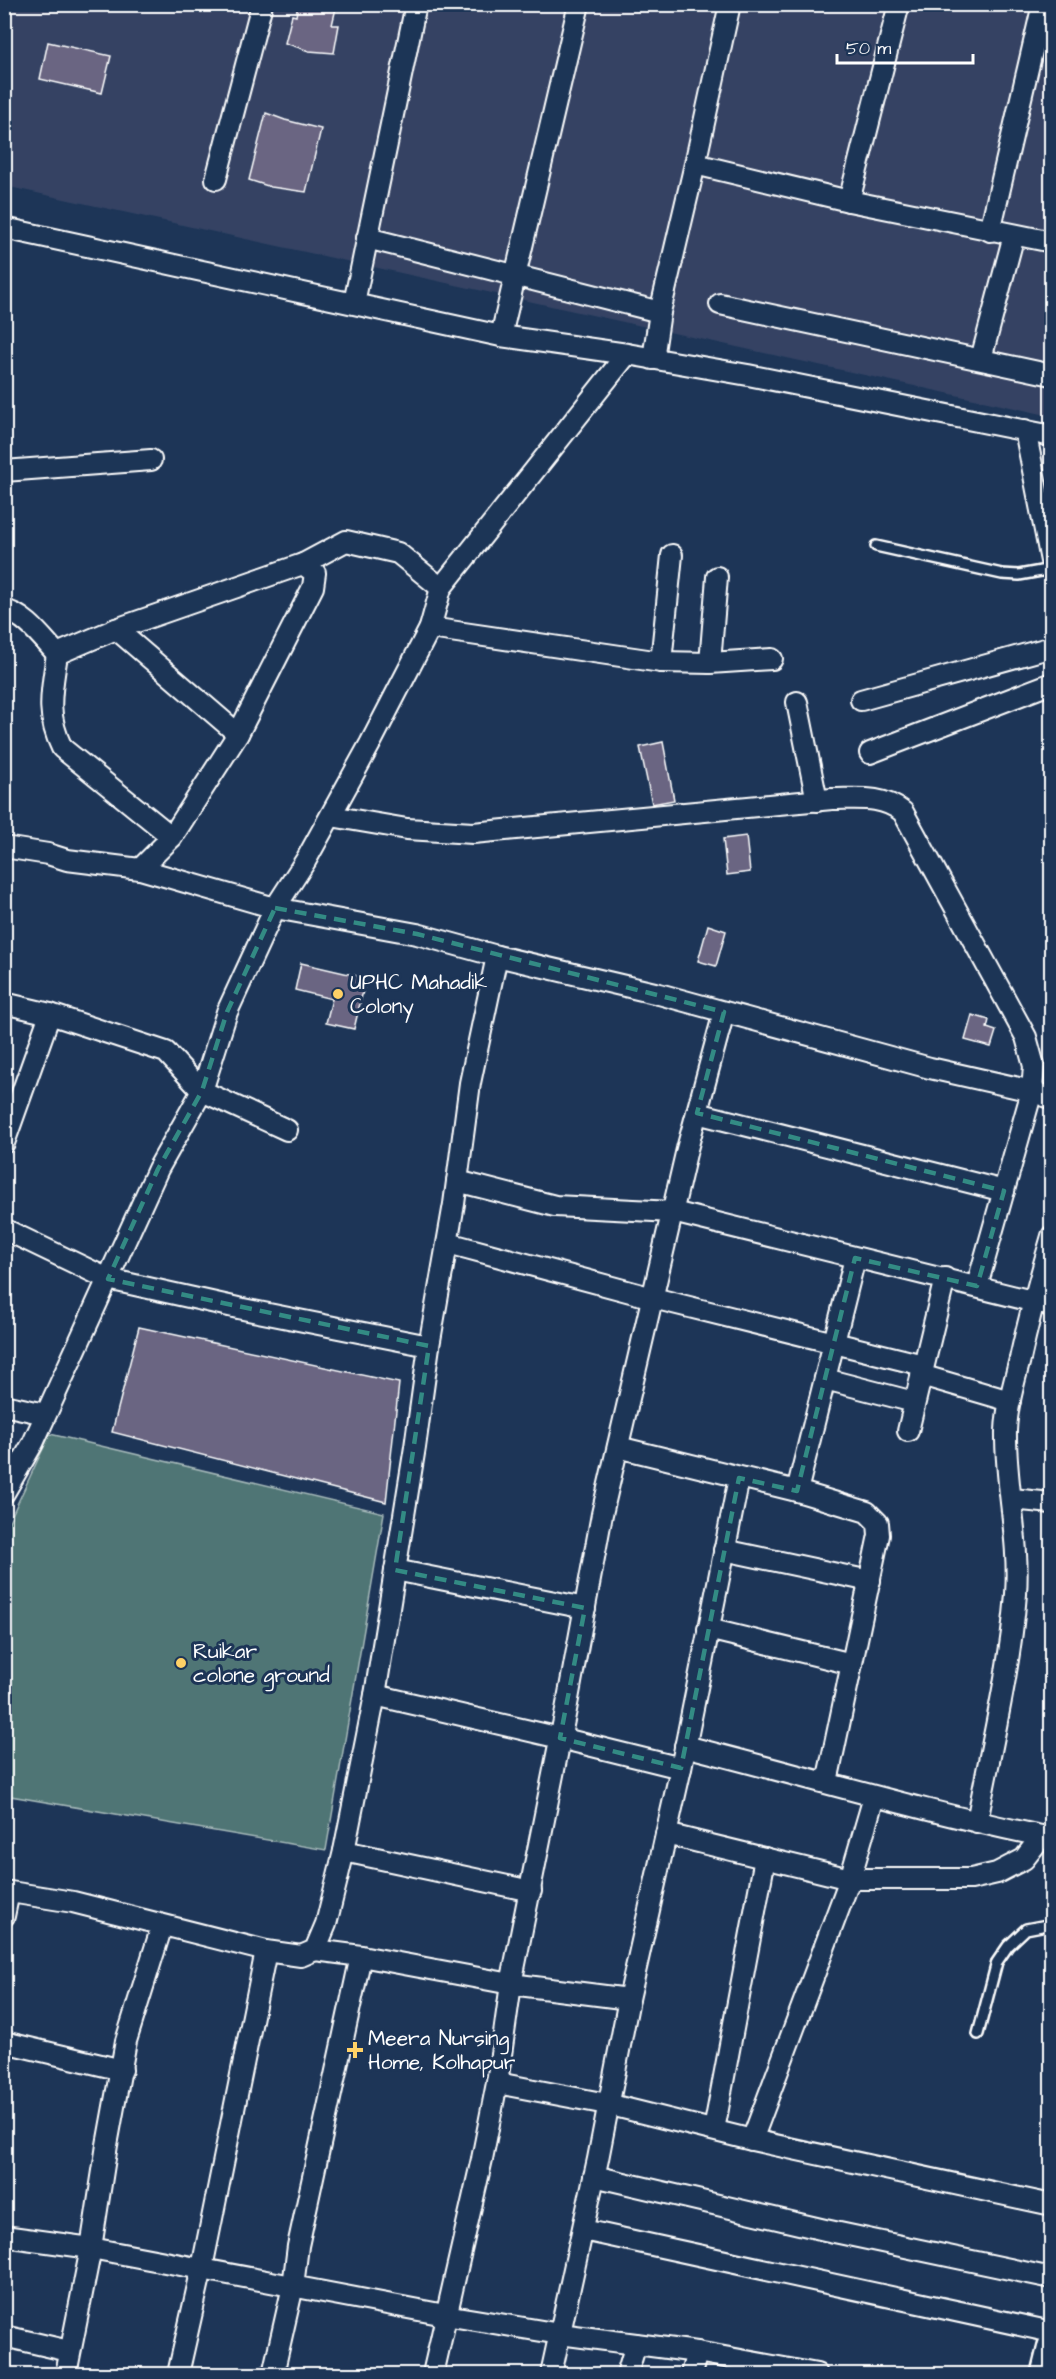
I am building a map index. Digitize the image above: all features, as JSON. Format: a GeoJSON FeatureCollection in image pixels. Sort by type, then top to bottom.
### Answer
{"type":"FeatureCollection","features":[{"type":"Feature","properties":{"kind":"street"},"geometry":{"type":"LineString","coordinates":[[216,179],[262,4]]}},
{"type":"Feature","properties":{"kind":"street"},"geometry":{"type":"LineString","coordinates":[[354,303],[416,4]]}},
{"type":"Feature","properties":{"kind":"street"},"geometry":{"type":"LineString","coordinates":[[501,336],[579,4]]}},
{"type":"Feature","properties":{"kind":"street"},"geometry":{"type":"LineString","coordinates":[[653,358],[660,312],[730,4]]}},
{"type":"Feature","properties":{"kind":"street"},"geometry":{"type":"LineString","coordinates":[[849,201],[899,4]]}},
{"type":"Feature","properties":{"kind":"street"},"geometry":{"type":"LineString","coordinates":[[990,231],[1043,4]]}},
{"type":"Feature","properties":{"kind":"street"},"geometry":{"type":"LineString","coordinates":[[695,164],[849,201],[1052,242]]}},
{"type":"Feature","properties":{"kind":"street"},"geometry":{"type":"LineString","coordinates":[[4,228],[501,336],[653,358],[748,375],[1052,436]]}},
{"type":"Feature","properties":{"kind":"street"},"geometry":{"type":"LineString","coordinates":[[981,359],[1014,235]]}},
{"type":"Feature","properties":{"kind":"street"},"geometry":{"type":"LineString","coordinates":[[367,238],[660,312]]}},
{"type":"Feature","properties":{"kind":"street"},"geometry":{"type":"LineString","coordinates":[[720,304],[1052,375]]}},
{"type":"Feature","properties":{"kind":"street"},"geometry":{"type":"LineString","coordinates":[[4,1493],[33,1443],[158,1168],[202,1091],[227,1012],[274,908],[331,816],[430,628],[441,588],[627,354]]}},
{"type":"Feature","properties":{"kind":"street"},"geometry":{"type":"LineString","coordinates":[[1025,430],[1052,567]]}},
{"type":"Feature","properties":{"kind":"street"},"geometry":{"type":"LineString","coordinates":[[4,471],[152,460]]}},
{"type":"Feature","properties":{"kind":"street"},"geometry":{"type":"LineString","coordinates":[[57,654],[116,629],[303,564],[346,541],[398,553],[441,588]]}},
{"type":"Feature","properties":{"kind":"street"},"geometry":{"type":"LineString","coordinates":[[661,662],[672,555]]}},
{"type":"Feature","properties":{"kind":"street"},"geometry":{"type":"LineString","coordinates":[[140,869],[172,837],[238,734],[313,587],[315,573],[303,564]]}},
{"type":"Feature","properties":{"kind":"street"},"geometry":{"type":"LineString","coordinates":[[710,663],[717,577]]}},
{"type":"Feature","properties":{"kind":"street"},"geometry":{"type":"LineString","coordinates":[[4,610],[22,619],[57,654]]}},
{"type":"Feature","properties":{"kind":"street"},"geometry":{"type":"LineString","coordinates":[[430,628],[661,662],[710,663],[772,659]]}},
{"type":"Feature","properties":{"kind":"street"},"geometry":{"type":"LineString","coordinates":[[116,629],[238,734]]}},
{"type":"Feature","properties":{"kind":"street"},"geometry":{"type":"LineString","coordinates":[[861,700],[1052,647]]}},
{"type":"Feature","properties":{"kind":"street"},"geometry":{"type":"LineString","coordinates":[[57,654],[50,702],[53,729],[62,748],[172,837]]}},
{"type":"Feature","properties":{"kind":"street"},"geometry":{"type":"LineString","coordinates":[[870,753],[1052,683]]}},
{"type":"Feature","properties":{"kind":"street"},"geometry":{"type":"LineString","coordinates":[[797,702],[817,801]]}},
{"type":"Feature","properties":{"kind":"street"},"geometry":{"type":"LineString","coordinates":[[331,816],[406,829],[473,833],[817,801],[877,799],[892,804],[903,812],[1026,1037],[1034,1066],[1032,1091],[977,1287]]}},
{"type":"Feature","properties":{"kind":"street"},"geometry":{"type":"LineString","coordinates":[[4,847],[48,854],[67,860],[140,869],[274,908],[417,934],[498,956],[608,981],[930,1068],[1032,1091],[1052,1099]]}},
{"type":"Feature","properties":{"kind":"street"},"geometry":{"type":"LineString","coordinates":[[315,1950],[326,1924],[344,1851],[375,1695],[429,1346],[448,1243],[470,1083],[498,956]]}},
{"type":"Feature","properties":{"kind":"street"},"geometry":{"type":"LineString","coordinates":[[4,1003],[50,1014],[166,1052],[202,1091],[287,1130]]}},
{"type":"Feature","properties":{"kind":"street"},"geometry":{"type":"LineString","coordinates":[[433,2374],[445,2315],[462,2252],[497,2083],[511,1984],[561,1738],[602,1514],[697,1113],[724,1012]]}},
{"type":"Feature","properties":{"kind":"street"},"geometry":{"type":"LineString","coordinates":[[4,1143],[50,1014]]}},
{"type":"Feature","properties":{"kind":"street"},"geometry":{"type":"LineString","coordinates":[[697,1113],[1004,1191]]}},
{"type":"Feature","properties":{"kind":"street"},"geometry":{"type":"LineString","coordinates":[[457,1180],[555,1206],[673,1212],[1042,1303]]}},
{"type":"Feature","properties":{"kind":"street"},"geometry":{"type":"LineString","coordinates":[[4,1229],[108,1279],[238,1308],[429,1346]]}},
{"type":"Feature","properties":{"kind":"street"},"geometry":{"type":"LineString","coordinates":[[977,1822],[1008,1655],[1016,1594],[1017,1548],[1006,1455],[1010,1401],[1042,1303],[1052,1236]]}},
{"type":"Feature","properties":{"kind":"street"},"geometry":{"type":"LineString","coordinates":[[448,1243],[653,1298],[834,1342],[1010,1401]]}},
{"type":"Feature","properties":{"kind":"street"},"geometry":{"type":"LineString","coordinates":[[797,1491],[855,1258]]}},
{"type":"Feature","properties":{"kind":"street"},"geometry":{"type":"LineString","coordinates":[[908,1431],[945,1278]]}},
{"type":"Feature","properties":{"kind":"street"},"geometry":{"type":"LineString","coordinates":[[825,1380],[914,1402]]}},
{"type":"Feature","properties":{"kind":"street"},"geometry":{"type":"LineString","coordinates":[[4,1405],[45,1414]]}},
{"type":"Feature","properties":{"kind":"street"},"geometry":{"type":"LineString","coordinates":[[618,1447],[797,1491],[867,1512],[878,1523],[879,1536],[827,1782]]}},
{"type":"Feature","properties":{"kind":"street"},"geometry":{"type":"LineString","coordinates":[[551,2374],[583,2230],[628,1999],[681,1768],[739,1478]]}},
{"type":"Feature","properties":{"kind":"street"},"geometry":{"type":"LineString","coordinates":[[1012,1499],[1052,1503]]}},
{"type":"Feature","properties":{"kind":"street"},"geometry":{"type":"LineString","coordinates":[[724,1550],[870,1581]]}},
{"type":"Feature","properties":{"kind":"street"},"geometry":{"type":"LineString","coordinates":[[395,1570],[585,1608]]}},
{"type":"Feature","properties":{"kind":"street"},"geometry":{"type":"LineString","coordinates":[[708,1629],[852,1664]]}},
{"type":"Feature","properties":{"kind":"street"},"geometry":{"type":"LineString","coordinates":[[375,1695],[681,1768]]}},
{"type":"Feature","properties":{"kind":"street"},"geometry":{"type":"LineString","coordinates":[[685,1746],[827,1782],[874,1797],[1047,1837]]}},
{"type":"Feature","properties":{"kind":"street"},"geometry":{"type":"LineString","coordinates":[[752,2140],[850,1879],[874,1797]]}},
{"type":"Feature","properties":{"kind":"street"},"geometry":{"type":"LineString","coordinates":[[666,1834],[850,1879],[971,1879],[997,1873],[1024,1859],[1047,1837]]}},
{"type":"Feature","properties":{"kind":"street"},"geometry":{"type":"LineString","coordinates":[[344,1851],[531,1891]]}},
{"type":"Feature","properties":{"kind":"street"},"geometry":{"type":"LineString","coordinates":[[714,2130],[765,1858]]}},
{"type":"Feature","properties":{"kind":"street"},"geometry":{"type":"LineString","coordinates":[[4,1916],[7,1892],[73,1902],[266,1951],[301,1956],[315,1950],[361,1956],[511,1984],[628,1999]]}},
{"type":"Feature","properties":{"kind":"street"},"geometry":{"type":"LineString","coordinates":[[66,2374],[91,2248],[106,2145],[126,2041],[162,1926]]}},
{"type":"Feature","properties":{"kind":"street"},"geometry":{"type":"LineString","coordinates":[[178,2374],[202,2268],[266,1951]]}},
{"type":"Feature","properties":{"kind":"street"},"geometry":{"type":"LineString","coordinates":[[273,2374],[293,2286],[298,2246],[361,1956]]}},
{"type":"Feature","properties":{"kind":"street"},"geometry":{"type":"LineString","coordinates":[[4,2042],[122,2070]]}},
{"type":"Feature","properties":{"kind":"street"},"geometry":{"type":"LineString","coordinates":[[497,2083],[607,2104],[752,2140],[1052,2205]]}},
{"type":"Feature","properties":{"kind":"street"},"geometry":{"type":"LineString","coordinates":[[594,2176],[825,2230],[1052,2278]]}},
{"type":"Feature","properties":{"kind":"street"},"geometry":{"type":"LineString","coordinates":[[583,2230],[1052,2332]]}},
{"type":"Feature","properties":{"kind":"street"},"geometry":{"type":"LineString","coordinates":[[4,2236],[91,2248],[445,2315],[560,2334],[697,2352],[817,2374]]}},
{"type":"Feature","properties":{"kind":"street"},"geometry":{"type":"LineString","coordinates":[[4,2336],[69,2351]]}},
{"type":"Feature","properties":{"kind":"street"},"geometry":{"type":"LineString","coordinates":[[627,2374],[636,2344]]}},
{"type":"Feature","properties":{"kind":"street"},"geometry":{"type":"LineString","coordinates":[[1046,2374],[1052,2346]]}},
{"type":"Feature","properties":{"kind":"street"},"geometry":{"type":"LineString","coordinates":[[691,2374],[697,2352]]}},
{"type":"Feature","properties":{"kind":"lane"},"geometry":{"type":"LineString","coordinates":[[876,546],[1002,574],[1019,575],[1052,567]]}},
{"type":"Feature","properties":{"kind":"lane"},"geometry":{"type":"LineString","coordinates":[[978,2034],[997,1962],[1008,1946],[1026,1929],[1052,1924]]}},
{"type":"Feature","properties":{"kind":"highlighted area"},"geometry":{"type":"Polygon","coordinates":[[[275,908],[417,934],[724,1012],[697,1113],[1004,1191],[977,1286],[855,1258],[797,1491],[739,1478],[681,1768],[560,1738],[585,1608],[395,1570],[429,1346],[108,1279],[158,1169],[202,1091],[227,1012],[275,908]]]}},
{"type":"Feature","properties":{"kind":"shaded area"},"geometry":{"type":"Polygon","coordinates":[[[5,5],[1051,5],[1051,416],[5,186],[5,5]]]}},
{"type":"Feature","properties":{"kind":"green space","name":"Ruikar colone ground"},"geometry":{"type":"Polygon","coordinates":[[[50,1434],[384,1513],[326,1850],[5,1795],[5,1530],[50,1434]]]}},
{"type":"Feature","properties":{"kind":"building"},"geometry":{"type":"Polygon","coordinates":[[[298,4],[337,4],[332,25],[339,25],[334,53],[309,51],[285,43],[292,15],[296,16],[298,4]]]}},
{"type":"Feature","properties":{"kind":"building"},"geometry":{"type":"Polygon","coordinates":[[[48,42],[111,56],[102,93],[40,79],[48,42]]]}},
{"type":"Feature","properties":{"kind":"building"},"geometry":{"type":"Polygon","coordinates":[[[266,113],[321,129],[306,192],[271,187],[249,180],[266,113]]]}},
{"type":"Feature","properties":{"kind":"building"},"geometry":{"type":"Polygon","coordinates":[[[663,742],[674,800],[652,804],[640,747],[663,742]]]}},
{"type":"Feature","properties":{"kind":"building"},"geometry":{"type":"Polygon","coordinates":[[[746,836],[750,872],[727,875],[723,839],[746,836]]]}},
{"type":"Feature","properties":{"kind":"building"},"geometry":{"type":"Polygon","coordinates":[[[708,925],[726,931],[716,966],[698,961],[708,925]]]}},
{"type":"Feature","properties":{"kind":"building","name":"UPHC Mahadik Colony"},"geometry":{"type":"Polygon","coordinates":[[[301,963],[366,978],[354,1029],[326,1023],[332,999],[295,990],[301,963]]]}},
{"type":"Feature","properties":{"kind":"building"},"geometry":{"type":"Polygon","coordinates":[[[972,1015],[989,1020],[987,1028],[996,1031],[991,1047],[965,1040],[972,1015]]]}},
{"type":"Feature","properties":{"kind":"building"},"geometry":{"type":"Polygon","coordinates":[[[139,1327],[399,1383],[386,1502],[112,1432],[139,1327]]]}},
{"type":"Feature","properties":{"kind":"place","name":"UPHC Mahadik Colony"},"geometry":{"type":"Point","coordinates":[338,994]}},
{"type":"Feature","properties":{"kind":"place","name":"Ruikar colone ground"},"geometry":{"type":"Point","coordinates":[181,1663]}},
{"type":"Feature","properties":{"kind":"place","name":"Meera Nursing Home, Kolhapur"},"geometry":{"type":"Point","coordinates":[355,2050]}}]}
